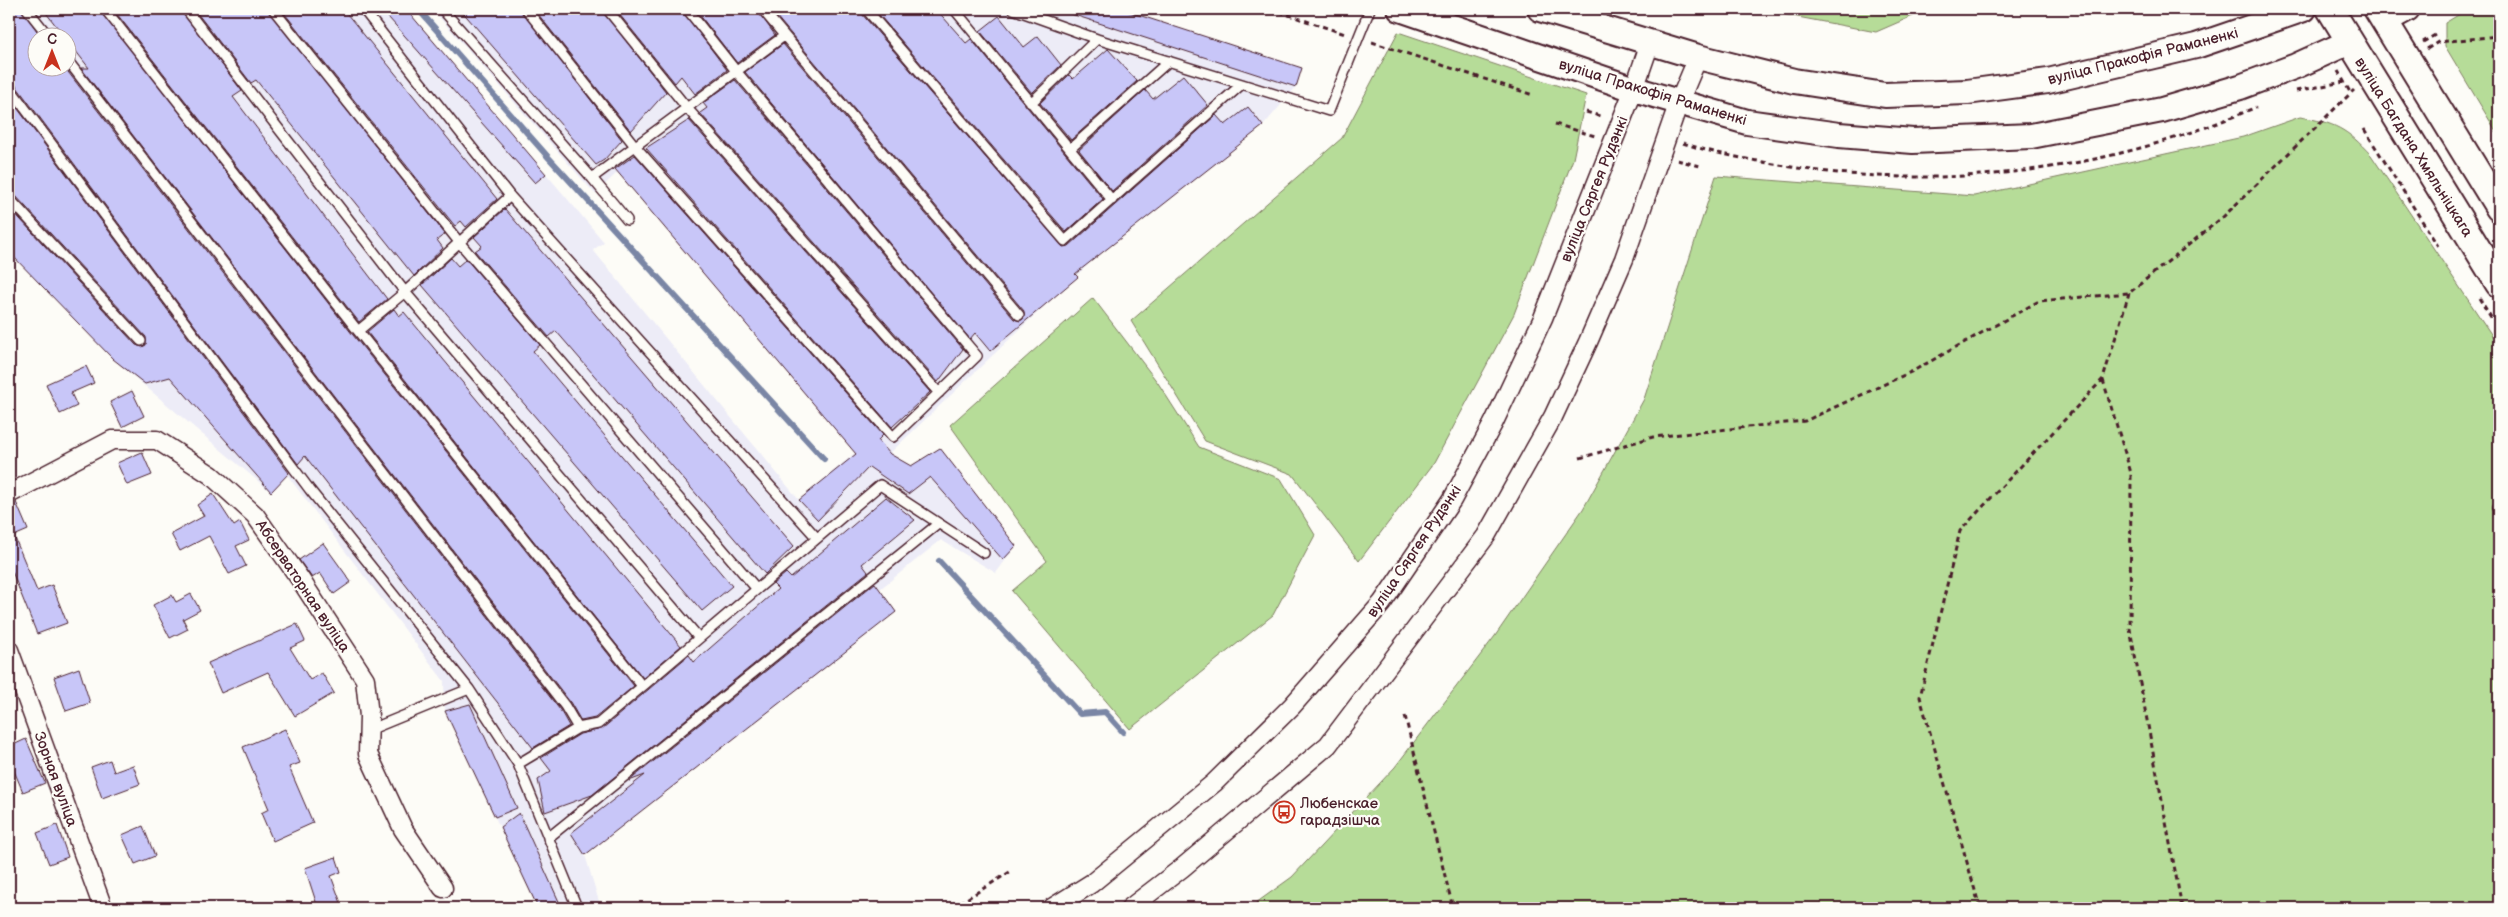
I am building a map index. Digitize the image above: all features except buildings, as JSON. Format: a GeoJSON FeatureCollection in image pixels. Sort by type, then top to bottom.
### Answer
{"type":"FeatureCollection","features":[{"type":"Feature","properties":{"kind":"main road","name":"вуліца Багдана Хмяльніцкага"},"geometry":{"type":"LineString","coordinates":[[2330,9],[2488,290]]}},
{"type":"Feature","properties":{"kind":"main road"},"geometry":{"type":"LineString","coordinates":[[2349,42],[2390,13],[2499,208]]}},
{"type":"Feature","properties":{"kind":"street","name":"вуліца Пракофія Раманенкі"},"geometry":{"type":"LineString","coordinates":[[1400,9],[1634,89],[1747,122],[1839,135],[1913,141],[2031,136],[2162,110],[2231,90],[2296,66],[2349,42]]}},
{"type":"Feature","properties":{"kind":"street","name":"вуліца Пракофія Раманенкі"},"geometry":{"type":"LineString","coordinates":[[1540,9],[1698,57],[1794,81],[1885,95],[1967,92],[2048,81],[2196,46],[2304,9]]}},
{"type":"Feature","properties":{"kind":"street","name":"вуліца Сяргея Рудэнкі"},"geometry":{"type":"LineString","coordinates":[[1052,908],[1092,883],[1214,783],[1292,706],[1382,603],[1452,500],[1494,422],[1543,318],[1634,89],[1650,43]]}},
{"type":"Feature","properties":{"kind":"street"},"geometry":{"type":"LineString","coordinates":[[1130,908],[1182,868],[1328,745],[1486,536],[1553,417],[1588,342],[1624,260],[1679,102],[1698,57]]}},
{"type":"Feature","properties":{"kind":"street","name":"Абсерваторная вуліца"},"geometry":{"type":"LineString","coordinates":[[9,494],[112,440],[157,440],[203,470],[255,515],[300,579],[365,680],[369,730],[368,754],[403,830],[443,888]]}},
{"type":"Feature","properties":{"kind":"street","name":"Зорная вуліца"},"geometry":{"type":"LineString","coordinates":[[9,650],[103,908]]}},
{"type":"Feature","properties":{"kind":"lane"},"geometry":{"type":"LineString","coordinates":[[28,9],[42,28]]}},
{"type":"Feature","properties":{"kind":"lane"},"geometry":{"type":"LineString","coordinates":[[105,9],[358,331],[642,686]]}},
{"type":"Feature","properties":{"kind":"lane"},"geometry":{"type":"LineString","coordinates":[[186,9],[406,292],[699,638]]}},
{"type":"Feature","properties":{"kind":"lane"},"geometry":{"type":"LineString","coordinates":[[273,9],[459,242],[756,588]]}},
{"type":"Feature","properties":{"kind":"lane"},"geometry":{"type":"LineString","coordinates":[[363,9],[510,196],[816,537]]}},
{"type":"Feature","properties":{"kind":"lane"},"geometry":{"type":"LineString","coordinates":[[442,9],[627,220]]}},
{"type":"Feature","properties":{"kind":"lane"},"geometry":{"type":"LineString","coordinates":[[526,9],[636,146],[893,436],[977,356],[736,71],[687,9]]}},
{"type":"Feature","properties":{"kind":"lane"},"geometry":{"type":"LineString","coordinates":[[607,9],[686,108],[938,393]]}},
{"type":"Feature","properties":{"kind":"lane"},"geometry":{"type":"LineString","coordinates":[[762,9],[1019,315]]}},
{"type":"Feature","properties":{"kind":"lane"},"geometry":{"type":"LineString","coordinates":[[866,9],[1065,242],[1242,84]]}},
{"type":"Feature","properties":{"kind":"lane"},"geometry":{"type":"LineString","coordinates":[[954,9],[1112,200]]}},
{"type":"Feature","properties":{"kind":"lane"},"geometry":{"type":"LineString","coordinates":[[1013,9],[1097,39],[1329,111],[1370,9]]}},
{"type":"Feature","properties":{"kind":"lane"},"geometry":{"type":"LineString","coordinates":[[592,178],[784,36]]}},
{"type":"Feature","properties":{"kind":"lane"},"geometry":{"type":"LineString","coordinates":[[1031,103],[1097,39]]}},
{"type":"Feature","properties":{"kind":"lane"},"geometry":{"type":"LineString","coordinates":[[1070,149],[1169,61]]}},
{"type":"Feature","properties":{"kind":"lane"},"geometry":{"type":"LineString","coordinates":[[78,74],[559,699],[578,728]]}},
{"type":"Feature","properties":{"kind":"lane"},"geometry":{"type":"LineString","coordinates":[[9,87],[310,490],[469,690],[518,764],[576,905]]}},
{"type":"Feature","properties":{"kind":"lane"},"geometry":{"type":"LineString","coordinates":[[358,331],[406,292],[510,196]]}},
{"type":"Feature","properties":{"kind":"lane"},"geometry":{"type":"LineString","coordinates":[[9,198],[141,341]]}},
{"type":"Feature","properties":{"kind":"lane"},"geometry":{"type":"LineString","coordinates":[[518,764],[578,728],[598,724],[816,537],[880,485],[984,553]]}},
{"type":"Feature","properties":{"kind":"lane"},"geometry":{"type":"LineString","coordinates":[[548,838],[938,524]]}},
{"type":"Feature","properties":{"kind":"lane"},"geometry":{"type":"LineString","coordinates":[[369,730],[469,690]]}},
{"type":"Feature","properties":{"kind":"path"},"geometry":{"type":"LineString","coordinates":[[1271,9],[1534,94]]}},
{"type":"Feature","properties":{"kind":"path"},"geometry":{"type":"LineString","coordinates":[[2423,42],[2435,35]]}},
{"type":"Feature","properties":{"kind":"path"},"geometry":{"type":"LineString","coordinates":[[2427,49],[2438,42],[2499,36]]}},
{"type":"Feature","properties":{"kind":"path"},"geometry":{"type":"LineString","coordinates":[[1580,458],[1653,437],[1804,421],[1913,371],[2039,301],[2129,293],[2223,217],[2350,92],[2335,67]]}},
{"type":"Feature","properties":{"kind":"path"},"geometry":{"type":"LineString","coordinates":[[2287,93],[2345,84]]}},
{"type":"Feature","properties":{"kind":"path"},"geometry":{"type":"LineString","coordinates":[[1556,124],[1595,136]]}},
{"type":"Feature","properties":{"kind":"path"},"geometry":{"type":"LineString","coordinates":[[2364,129],[2438,246]]}},
{"type":"Feature","properties":{"kind":"path"},"geometry":{"type":"LineString","coordinates":[[1680,143],[1705,151]]}},
{"type":"Feature","properties":{"kind":"path"},"geometry":{"type":"LineString","coordinates":[[1674,159],[1700,166]]}},
{"type":"Feature","properties":{"kind":"path"},"geometry":{"type":"LineString","coordinates":[[2488,290],[2499,330]]}},
{"type":"Feature","properties":{"kind":"path"},"geometry":{"type":"LineString","coordinates":[[1980,908],[1920,697],[1960,531],[2103,379],[2129,293]]}},
{"type":"Feature","properties":{"kind":"path"},"geometry":{"type":"LineString","coordinates":[[2103,379],[2131,473],[2130,629],[2182,908]]}},
{"type":"Feature","properties":{"kind":"path"},"geometry":{"type":"LineString","coordinates":[[1405,716],[1452,908]]}},
{"type":"Feature","properties":{"kind":"path"},"geometry":{"type":"LineString","coordinates":[[952,908],[1013,870]]}},
{"type":"Feature","properties":{"kind":"shaded area"},"geometry":{"type":"Polygon","coordinates":[[[9,9],[406,9],[604,242],[593,250],[799,500],[855,453],[618,172],[595,194],[432,9],[1120,9],[1302,68],[1296,87],[1263,126],[1097,256],[890,453],[911,466],[940,448],[1016,546],[996,573],[941,540],[880,589],[585,855],[601,908],[538,908],[445,711],[444,681],[287,475],[271,492],[113,359],[9,252],[9,9]]]}},
{"type":"Feature","properties":{"kind":"green space"},"geometry":{"type":"Polygon","coordinates":[[[1756,9],[1921,9],[1922,12],[1876,32],[1756,9]]]}},
{"type":"Feature","properties":{"kind":"green space"},"geometry":{"type":"Polygon","coordinates":[[[2468,9],[2499,9],[2499,136],[2445,46],[2445,23],[2468,9]]]}},
{"type":"Feature","properties":{"kind":"green space"},"geometry":{"type":"Polygon","coordinates":[[[1398,32],[1586,95],[1573,159],[1514,314],[1434,463],[1359,561],[1292,474],[1205,441],[1131,321],[1342,138],[1398,32]]]}},
{"type":"Feature","properties":{"kind":"green space"},"geometry":{"type":"Polygon","coordinates":[[[2300,117],[2339,128],[2371,155],[2499,346],[2499,908],[1249,908],[1292,877],[1395,767],[1495,636],[1583,509],[1644,399],[1716,176],[1974,196],[2243,137],[2300,117]]]}},
{"type":"Feature","properties":{"kind":"green space"},"geometry":{"type":"Polygon","coordinates":[[[1093,298],[1158,383],[1199,447],[1281,479],[1315,535],[1273,615],[1130,729],[1012,591],[1047,561],[950,425],[1093,298]]]}},
{"type":"Feature","properties":{"kind":"waterway"},"geometry":{"type":"LineString","coordinates":[[418,9],[549,158],[824,459]]}},
{"type":"Feature","properties":{"kind":"waterway"},"geometry":{"type":"LineString","coordinates":[[939,561],[1080,714],[1105,712],[1123,732]]}},
{"type":"Feature","properties":{"kind":"place","name":"Любенскае гарадзішча"},"geometry":{"type":"Point","coordinates":[1284,812]}}]}
